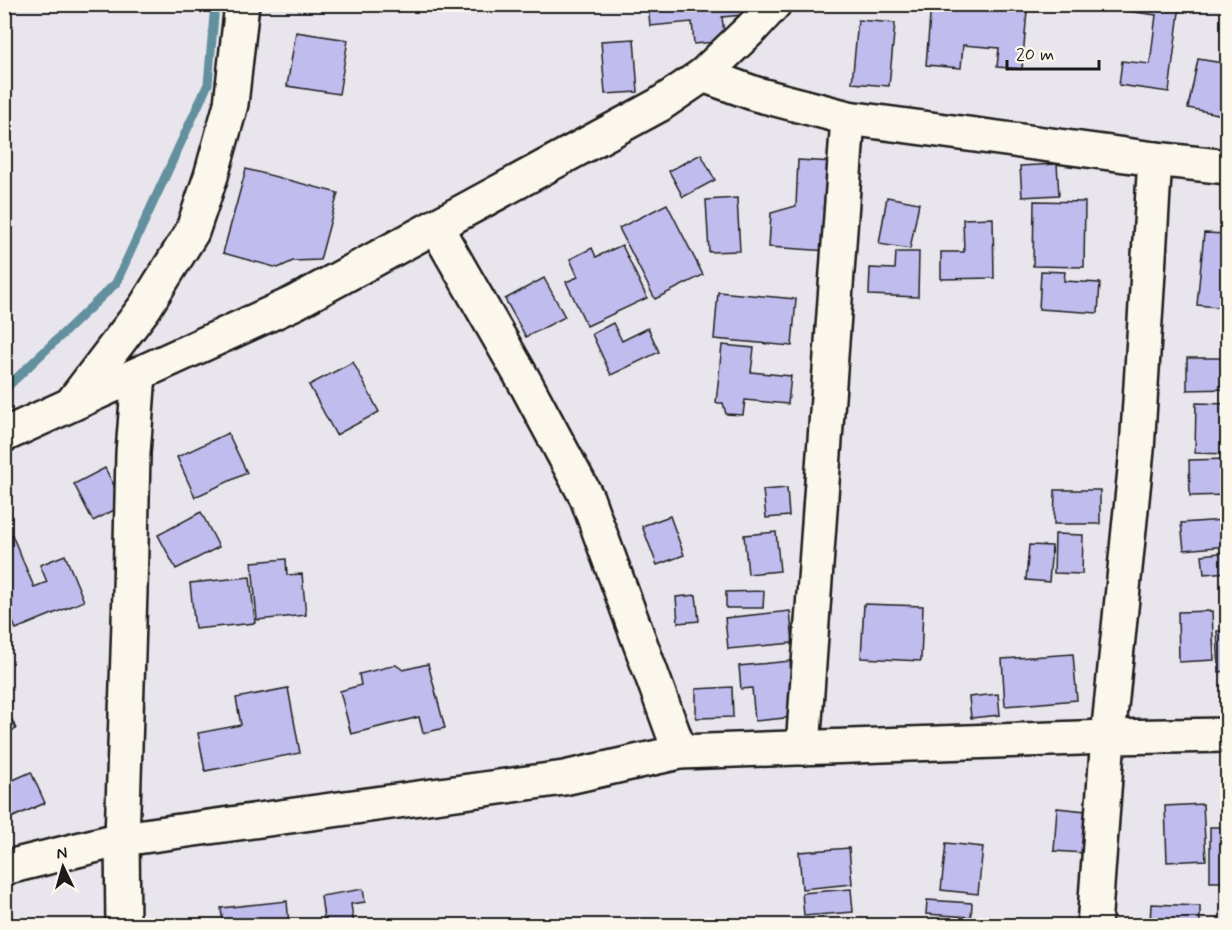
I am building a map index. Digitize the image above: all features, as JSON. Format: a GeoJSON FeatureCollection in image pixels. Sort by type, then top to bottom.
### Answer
{"type":"FeatureCollection","features":[{"type":"Feature","properties":{"kind":"street"},"geometry":{"type":"LineString","coordinates":[[69,406],[145,308],[192,232],[211,176],[231,104],[242,4]]}},
{"type":"Feature","properties":{"kind":"street"},"geometry":{"type":"LineString","coordinates":[[4,435],[294,303],[659,105],[703,75],[774,4]]}},
{"type":"Feature","properties":{"kind":"street"},"geometry":{"type":"LineString","coordinates":[[703,75],[756,94],[848,118],[1155,159],[1227,166]]}},
{"type":"Feature","properties":{"kind":"street"},"geometry":{"type":"LineString","coordinates":[[803,748],[848,118]]}},
{"type":"Feature","properties":{"kind":"street"},"geometry":{"type":"LineString","coordinates":[[1094,926],[1108,737],[1137,450],[1155,159]]}},
{"type":"Feature","properties":{"kind":"street"},"geometry":{"type":"LineString","coordinates":[[436,227],[527,386],[587,498],[680,752]]}},
{"type":"Feature","properties":{"kind":"street"},"geometry":{"type":"LineString","coordinates":[[123,926],[122,839],[133,453],[139,374]]}},
{"type":"Feature","properties":{"kind":"street"},"geometry":{"type":"LineString","coordinates":[[4,868],[122,839],[564,778],[680,752],[1227,735]]}},
{"type":"Feature","properties":{"kind":"building"},"geometry":{"type":"Polygon","coordinates":[[[648,4],[741,4],[742,15],[722,17],[725,41],[694,44],[692,22],[650,26],[648,4]]]}},
{"type":"Feature","properties":{"kind":"building"},"geometry":{"type":"Polygon","coordinates":[[[931,4],[1027,11],[1022,69],[997,67],[999,48],[963,45],[961,68],[926,65],[931,4]]]}},
{"type":"Feature","properties":{"kind":"building"},"geometry":{"type":"Polygon","coordinates":[[[1129,4],[1180,4],[1169,92],[1119,85],[1122,61],[1150,64],[1156,15],[1128,11],[1129,4]]]}},
{"type":"Feature","properties":{"kind":"building"},"geometry":{"type":"Polygon","coordinates":[[[858,20],[895,23],[889,86],[852,83],[858,20]]]}},
{"type":"Feature","properties":{"kind":"building"},"geometry":{"type":"Polygon","coordinates":[[[296,32],[348,40],[339,94],[287,86],[296,32]]]}},
{"type":"Feature","properties":{"kind":"building"},"geometry":{"type":"Polygon","coordinates":[[[634,39],[638,92],[605,94],[601,41],[634,39]]]}},
{"type":"Feature","properties":{"kind":"building"},"geometry":{"type":"Polygon","coordinates":[[[1198,59],[1228,64],[1228,91],[1223,115],[1188,108],[1198,59]]]}},
{"type":"Feature","properties":{"kind":"building"},"geometry":{"type":"Polygon","coordinates":[[[701,154],[715,180],[683,197],[669,171],[701,154]]]}},
{"type":"Feature","properties":{"kind":"building"},"geometry":{"type":"Polygon","coordinates":[[[798,160],[834,162],[829,251],[769,247],[771,213],[796,206],[798,160]]]}},
{"type":"Feature","properties":{"kind":"building"},"geometry":{"type":"Polygon","coordinates":[[[1057,164],[1059,195],[1022,197],[1020,166],[1057,164]]]}},
{"type":"Feature","properties":{"kind":"building"},"geometry":{"type":"Polygon","coordinates":[[[246,169],[338,193],[320,260],[293,261],[278,268],[223,253],[246,169]]]}},
{"type":"Feature","properties":{"kind":"building"},"geometry":{"type":"Polygon","coordinates":[[[887,197],[919,203],[910,249],[879,244],[887,197]]]}},
{"type":"Feature","properties":{"kind":"building"},"geometry":{"type":"Polygon","coordinates":[[[737,198],[740,251],[709,252],[706,200],[737,198]]]}},
{"type":"Feature","properties":{"kind":"building"},"geometry":{"type":"Polygon","coordinates":[[[1034,201],[1085,202],[1084,267],[1033,266],[1034,201]]]}},
{"type":"Feature","properties":{"kind":"building"},"geometry":{"type":"Polygon","coordinates":[[[667,204],[703,275],[655,299],[619,228],[667,204]]]}},
{"type":"Feature","properties":{"kind":"building"},"geometry":{"type":"Polygon","coordinates":[[[993,218],[994,278],[941,279],[941,252],[964,252],[963,219],[993,218]]]}},
{"type":"Feature","properties":{"kind":"building"},"geometry":{"type":"Polygon","coordinates":[[[1204,233],[1228,234],[1228,308],[1197,305],[1204,233]]]}},
{"type":"Feature","properties":{"kind":"building"},"geometry":{"type":"Polygon","coordinates":[[[622,245],[647,298],[587,326],[566,282],[578,277],[570,259],[592,248],[596,257],[622,245]]]}},
{"type":"Feature","properties":{"kind":"building"},"geometry":{"type":"Polygon","coordinates":[[[896,252],[919,252],[918,297],[869,295],[870,268],[895,269],[896,252]]]}},
{"type":"Feature","properties":{"kind":"building"},"geometry":{"type":"Polygon","coordinates":[[[1041,271],[1065,272],[1064,281],[1100,283],[1098,313],[1039,309],[1041,271]]]}},
{"type":"Feature","properties":{"kind":"building"},"geometry":{"type":"Polygon","coordinates":[[[544,278],[565,317],[526,337],[505,299],[544,278]]]}},
{"type":"Feature","properties":{"kind":"building"},"geometry":{"type":"Polygon","coordinates":[[[718,292],[796,299],[792,346],[714,339],[718,292]]]}},
{"type":"Feature","properties":{"kind":"building"},"geometry":{"type":"Polygon","coordinates":[[[613,323],[622,341],[648,328],[659,352],[611,375],[592,334],[613,323]]]}},
{"type":"Feature","properties":{"kind":"building"},"geometry":{"type":"Polygon","coordinates":[[[722,345],[754,348],[751,372],[791,376],[788,404],[745,400],[743,415],[726,414],[723,403],[716,403],[722,345]]]}},
{"type":"Feature","properties":{"kind":"building"},"geometry":{"type":"Polygon","coordinates":[[[1187,358],[1228,358],[1228,389],[1187,390],[1187,358]]]}},
{"type":"Feature","properties":{"kind":"building"},"geometry":{"type":"Polygon","coordinates":[[[353,362],[379,412],[336,435],[309,385],[353,362]]]}},
{"type":"Feature","properties":{"kind":"building"},"geometry":{"type":"Polygon","coordinates":[[[1196,403],[1228,404],[1228,454],[1195,453],[1196,403]]]}},
{"type":"Feature","properties":{"kind":"building"},"geometry":{"type":"Polygon","coordinates":[[[228,433],[247,473],[195,497],[177,457],[228,433]]]}},
{"type":"Feature","properties":{"kind":"building"},"geometry":{"type":"Polygon","coordinates":[[[1228,459],[1228,495],[1190,496],[1189,460],[1228,459]]]}},
{"type":"Feature","properties":{"kind":"building"},"geometry":{"type":"Polygon","coordinates":[[[105,468],[124,505],[93,521],[74,484],[105,468]]]}},
{"type":"Feature","properties":{"kind":"building"},"geometry":{"type":"Polygon","coordinates":[[[787,488],[789,516],[766,518],[763,490],[787,488]]]}},
{"type":"Feature","properties":{"kind":"building"},"geometry":{"type":"Polygon","coordinates":[[[1055,490],[1100,490],[1100,524],[1054,524],[1055,490]]]}},
{"type":"Feature","properties":{"kind":"building"},"geometry":{"type":"Polygon","coordinates":[[[201,512],[219,547],[176,569],[158,535],[201,512]]]}},
{"type":"Feature","properties":{"kind":"building"},"geometry":{"type":"Polygon","coordinates":[[[670,516],[684,555],[657,565],[642,526],[670,516]]]}},
{"type":"Feature","properties":{"kind":"building"},"geometry":{"type":"Polygon","coordinates":[[[1224,520],[1226,546],[1184,550],[1181,523],[1224,520]]]}},
{"type":"Feature","properties":{"kind":"building"},"geometry":{"type":"Polygon","coordinates":[[[776,532],[780,571],[748,574],[744,535],[776,532]]]}},
{"type":"Feature","properties":{"kind":"building"},"geometry":{"type":"Polygon","coordinates":[[[1055,534],[1083,535],[1082,574],[1054,573],[1055,534]]]}},
{"type":"Feature","properties":{"kind":"building"},"geometry":{"type":"Polygon","coordinates":[[[12,535],[34,587],[47,582],[40,565],[65,555],[84,601],[16,629],[4,602],[4,543],[12,535]]]}},
{"type":"Feature","properties":{"kind":"building"},"geometry":{"type":"Polygon","coordinates":[[[1029,545],[1052,546],[1049,582],[1026,580],[1029,545]]]}},
{"type":"Feature","properties":{"kind":"building"},"geometry":{"type":"Polygon","coordinates":[[[1228,552],[1228,572],[1204,574],[1202,555],[1228,552]]]}},
{"type":"Feature","properties":{"kind":"building"},"geometry":{"type":"Polygon","coordinates":[[[286,559],[287,575],[302,574],[306,615],[257,620],[252,562],[286,559]]]}},
{"type":"Feature","properties":{"kind":"building"},"geometry":{"type":"Polygon","coordinates":[[[250,577],[255,623],[195,629],[190,583],[250,577]]]}},
{"type":"Feature","properties":{"kind":"building"},"geometry":{"type":"Polygon","coordinates":[[[764,591],[763,608],[726,608],[726,592],[764,591]]]}},
{"type":"Feature","properties":{"kind":"building"},"geometry":{"type":"Polygon","coordinates":[[[696,595],[699,621],[678,623],[676,597],[696,595]]]}},
{"type":"Feature","properties":{"kind":"building"},"geometry":{"type":"Polygon","coordinates":[[[864,604],[923,606],[921,661],[861,658],[864,604]]]}},
{"type":"Feature","properties":{"kind":"building"},"geometry":{"type":"Polygon","coordinates":[[[790,611],[793,643],[728,649],[725,618],[790,611]]]}},
{"type":"Feature","properties":{"kind":"building"},"geometry":{"type":"Polygon","coordinates":[[[1212,611],[1214,660],[1179,662],[1178,612],[1212,611]]]}},
{"type":"Feature","properties":{"kind":"building"},"geometry":{"type":"Polygon","coordinates":[[[1217,631],[1228,631],[1228,671],[1219,672],[1217,631]]]}},
{"type":"Feature","properties":{"kind":"building"},"geometry":{"type":"Polygon","coordinates":[[[1073,654],[1077,700],[1005,706],[1002,659],[1073,654]]]}},
{"type":"Feature","properties":{"kind":"building"},"geometry":{"type":"Polygon","coordinates":[[[790,661],[795,717],[755,721],[752,688],[741,689],[739,666],[790,661]]]}},
{"type":"Feature","properties":{"kind":"building"},"geometry":{"type":"Polygon","coordinates":[[[428,664],[445,728],[423,733],[419,717],[351,734],[340,691],[361,685],[359,674],[396,665],[403,670],[428,664]]]}},
{"type":"Feature","properties":{"kind":"building"},"geometry":{"type":"Polygon","coordinates":[[[732,687],[733,717],[696,718],[696,689],[732,687]]]}},
{"type":"Feature","properties":{"kind":"building"},"geometry":{"type":"Polygon","coordinates":[[[288,688],[300,753],[205,771],[198,733],[241,725],[236,698],[288,688]]]}},
{"type":"Feature","properties":{"kind":"building"},"geometry":{"type":"Polygon","coordinates":[[[998,694],[1000,715],[971,718],[969,697],[998,694]]]}},
{"type":"Feature","properties":{"kind":"building"},"geometry":{"type":"Polygon","coordinates":[[[4,701],[16,729],[4,734],[4,701]]]}},
{"type":"Feature","properties":{"kind":"building"},"geometry":{"type":"Polygon","coordinates":[[[31,772],[45,803],[4,821],[4,784],[31,772]]]}},
{"type":"Feature","properties":{"kind":"building"},"geometry":{"type":"Polygon","coordinates":[[[1203,804],[1206,860],[1167,862],[1165,806],[1203,804]]]}},
{"type":"Feature","properties":{"kind":"building"},"geometry":{"type":"Polygon","coordinates":[[[1057,808],[1086,811],[1083,853],[1054,851],[1057,808]]]}},
{"type":"Feature","properties":{"kind":"building"},"geometry":{"type":"Polygon","coordinates":[[[1210,827],[1228,827],[1228,882],[1210,882],[1210,827]]]}},
{"type":"Feature","properties":{"kind":"building"},"geometry":{"type":"Polygon","coordinates":[[[946,843],[983,847],[978,894],[941,890],[946,843]]]}},
{"type":"Feature","properties":{"kind":"building"},"geometry":{"type":"Polygon","coordinates":[[[849,848],[852,884],[802,889],[799,852],[849,848]]]}},
{"type":"Feature","properties":{"kind":"building"},"geometry":{"type":"Polygon","coordinates":[[[363,889],[365,902],[351,904],[354,926],[325,926],[321,896],[363,889]]]}},
{"type":"Feature","properties":{"kind":"building"},"geometry":{"type":"Polygon","coordinates":[[[851,889],[853,912],[804,916],[802,893],[851,889]]]}},
{"type":"Feature","properties":{"kind":"building"},"geometry":{"type":"Polygon","coordinates":[[[927,900],[972,903],[971,917],[926,914],[927,900]]]}},
{"type":"Feature","properties":{"kind":"building"},"geometry":{"type":"Polygon","coordinates":[[[287,901],[289,926],[223,926],[221,908],[287,901]]]}},
{"type":"Feature","properties":{"kind":"building"},"geometry":{"type":"Polygon","coordinates":[[[1151,904],[1200,906],[1200,926],[1150,926],[1151,904]]]}},
{"type":"Feature","properties":{"kind":"waterway"},"geometry":{"type":"LineString","coordinates":[[4,390],[116,283],[208,84],[215,4]]}}]}
